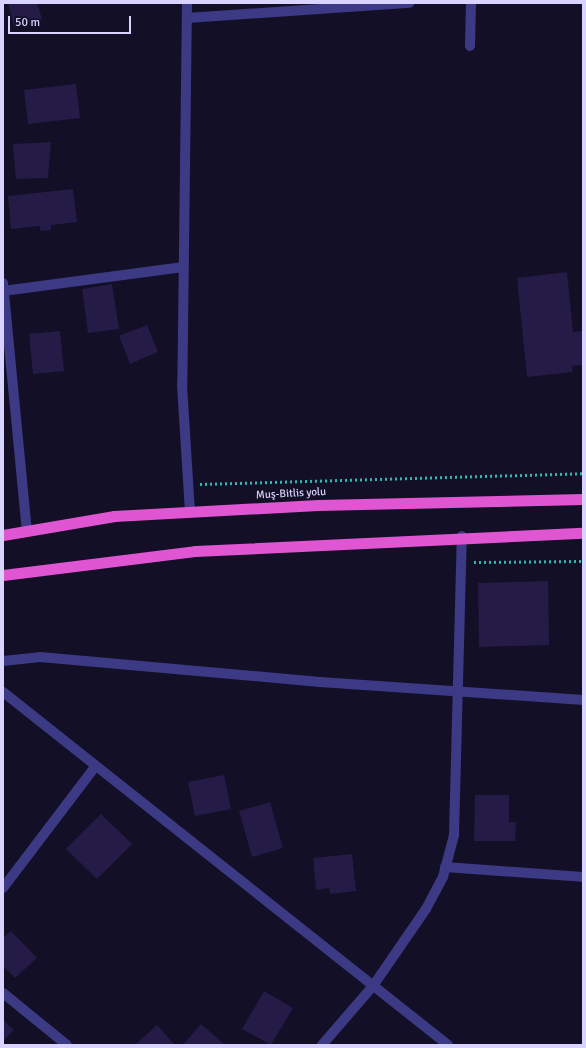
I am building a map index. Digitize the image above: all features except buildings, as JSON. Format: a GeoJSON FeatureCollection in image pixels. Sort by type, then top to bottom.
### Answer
{"type":"FeatureCollection","features":[{"type":"Feature","properties":{"kind":"highway","name":"Muş-Bitlis yolu"},"geometry":{"type":"LineString","coordinates":[[3,535],[114,516],[318,505],[583,499]]}},
{"type":"Feature","properties":{"kind":"highway"},"geometry":{"type":"LineString","coordinates":[[3,575],[195,551],[462,536],[583,533]]}},
{"type":"Feature","properties":{"kind":"street"},"geometry":{"type":"LineString","coordinates":[[187,3],[182,385],[190,512]]}},
{"type":"Feature","properties":{"kind":"street"},"geometry":{"type":"LineString","coordinates":[[187,18],[409,3]]}},
{"type":"Feature","properties":{"kind":"street"},"geometry":{"type":"LineString","coordinates":[[470,46],[471,3]]}},
{"type":"Feature","properties":{"kind":"street"},"geometry":{"type":"LineString","coordinates":[[27,530],[3,288],[183,267]]}},
{"type":"Feature","properties":{"kind":"street"},"geometry":{"type":"LineString","coordinates":[[322,1045],[373,986],[426,910],[445,867],[454,835],[456,689],[462,536]]}},
{"type":"Feature","properties":{"kind":"street"},"geometry":{"type":"LineString","coordinates":[[3,661],[40,657],[320,682],[456,689],[583,700]]}},
{"type":"Feature","properties":{"kind":"street"},"geometry":{"type":"LineString","coordinates":[[3,692],[95,767],[448,1045]]}},
{"type":"Feature","properties":{"kind":"street"},"geometry":{"type":"LineString","coordinates":[[3,888],[95,767]]}},
{"type":"Feature","properties":{"kind":"street"},"geometry":{"type":"LineString","coordinates":[[445,867],[583,877]]}},
{"type":"Feature","properties":{"kind":"street"},"geometry":{"type":"LineString","coordinates":[[3,993],[67,1045]]}},
{"type":"Feature","properties":{"kind":"path"},"geometry":{"type":"LineString","coordinates":[[188,484],[583,472]]}},
{"type":"Feature","properties":{"kind":"path"},"geometry":{"type":"LineString","coordinates":[[461,562],[583,561]]}}]}
